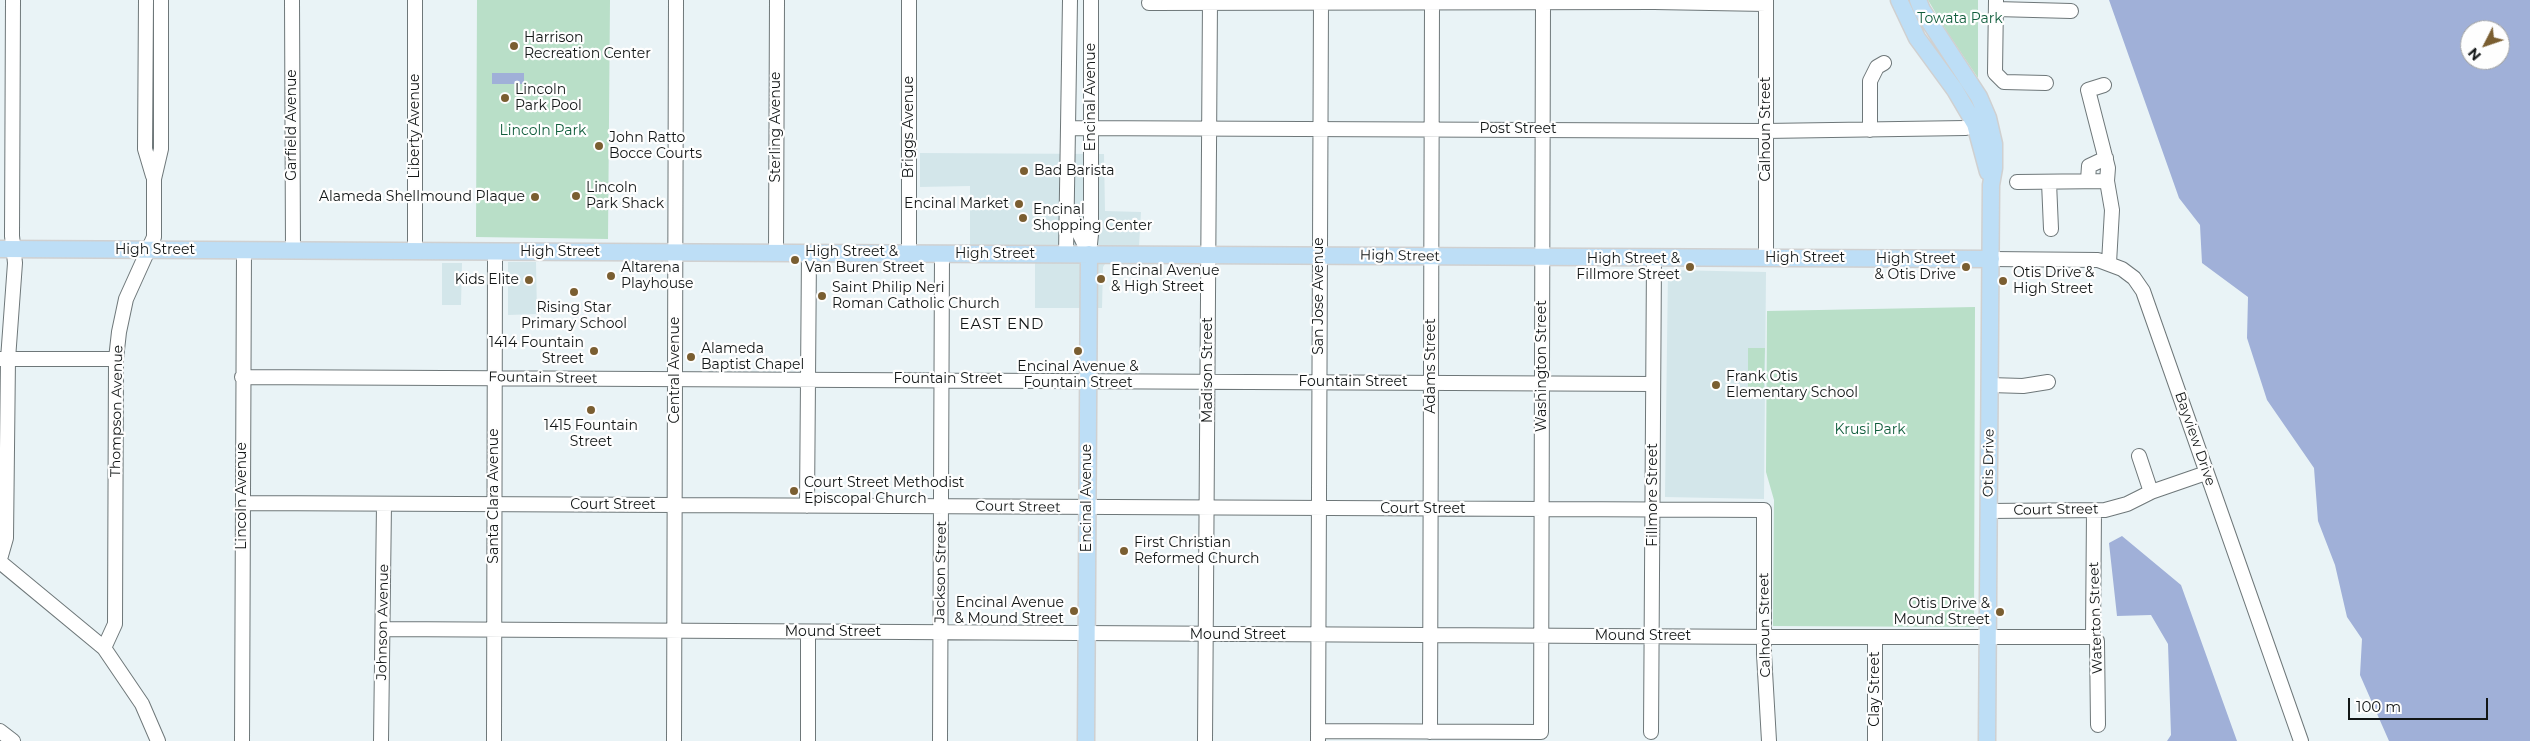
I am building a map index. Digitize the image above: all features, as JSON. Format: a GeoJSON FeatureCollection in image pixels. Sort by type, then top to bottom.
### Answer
{"type":"FeatureCollection","features":[{"type":"Feature","properties":{"kind":"main road","name":"Otis Drive"},"geometry":{"type":"LineString","coordinates":[[1899,0],[1917,38],[1955,90],[1975,124],[1991,185]]}},
{"type":"Feature","properties":{"kind":"main road","name":"Otis Drive"},"geometry":{"type":"LineString","coordinates":[[1918,0],[1983,106],[1994,144],[1994,168],[1991,185],[1987,741]]}},
{"type":"Feature","properties":{"kind":"main road","name":"High Street"},"geometry":{"type":"LineString","coordinates":[[7,249],[1991,259]]}},
{"type":"Feature","properties":{"kind":"main road","name":"Encinal Avenue"},"geometry":{"type":"LineString","coordinates":[[1086,741],[1089,254]]}},
{"type":"Feature","properties":{"kind":"street"},"geometry":{"type":"LineString","coordinates":[[13,0],[7,249],[15,263],[4,359],[6,538],[0,560],[104,648],[142,704],[158,741]]}},
{"type":"Feature","properties":{"kind":"street","name":"Thompson Avenue"},"geometry":{"type":"LineString","coordinates":[[146,0],[145,149],[154,179]]}},
{"type":"Feature","properties":{"kind":"street","name":"Thompson Avenue"},"geometry":{"type":"LineString","coordinates":[[104,648],[115,624],[116,359],[126,299],[154,237],[154,179],[161,149],[161,0]]}},
{"type":"Feature","properties":{"kind":"street","name":"Garfield Avenue"},"geometry":{"type":"LineString","coordinates":[[292,0],[293,250]]}},
{"type":"Feature","properties":{"kind":"street","name":"Liberty Avenue"},"geometry":{"type":"LineString","coordinates":[[415,0],[415,251]]}},
{"type":"Feature","properties":{"kind":"street","name":"Central Avenue"},"geometry":{"type":"LineString","coordinates":[[674,741],[676,0]]}},
{"type":"Feature","properties":{"kind":"street","name":"Sterling Avenue"},"geometry":{"type":"LineString","coordinates":[[776,253],[777,0]]}},
{"type":"Feature","properties":{"kind":"street","name":"Briggs Avenue"},"geometry":{"type":"LineString","coordinates":[[909,0],[909,254]]}},
{"type":"Feature","properties":{"kind":"street","name":"Encinal Avenue"},"geometry":{"type":"LineString","coordinates":[[1066,254],[1070,0]]}},
{"type":"Feature","properties":{"kind":"street","name":"Encinal Avenue"},"geometry":{"type":"LineString","coordinates":[[1089,254],[1092,128],[1091,0]]}},
{"type":"Feature","properties":{"kind":"street"},"geometry":{"type":"LineString","coordinates":[[1149,3],[1210,1],[1766,2]]}},
{"type":"Feature","properties":{"kind":"street","name":"Madison Street"},"geometry":{"type":"LineString","coordinates":[[1205,741],[1210,1]]}},
{"type":"Feature","properties":{"kind":"street","name":"San Jose Avenue"},"geometry":{"type":"LineString","coordinates":[[1318,736],[1321,1]]}},
{"type":"Feature","properties":{"kind":"street","name":"Adams Street"},"geometry":{"type":"LineString","coordinates":[[1430,732],[1432,1]]}},
{"type":"Feature","properties":{"kind":"street","name":"Washington Street"},"geometry":{"type":"LineString","coordinates":[[1430,732],[1541,732],[1543,1]]}},
{"type":"Feature","properties":{"kind":"street","name":"Calhoun Street"},"geometry":{"type":"LineString","coordinates":[[1766,2],[1766,258]]}},
{"type":"Feature","properties":{"kind":"street"},"geometry":{"type":"LineString","coordinates":[[2046,83],[2004,82],[1995,73],[1996,5],[2071,11]]}},
{"type":"Feature","properties":{"kind":"street"},"geometry":{"type":"LineString","coordinates":[[1870,130],[1870,81],[1877,67],[1884,64]]}},
{"type":"Feature","properties":{"kind":"street"},"geometry":{"type":"LineString","coordinates":[[2104,85],[2088,90],[2108,168],[2107,182],[2112,210],[2109,263]]}},
{"type":"Feature","properties":{"kind":"street","name":"Post Street"},"geometry":{"type":"LineString","coordinates":[[1069,128],[1208,127],[1765,131],[1966,128]]}},
{"type":"Feature","properties":{"kind":"street"},"geometry":{"type":"LineString","coordinates":[[2088,180],[2089,166],[2106,158]]}},
{"type":"Feature","properties":{"kind":"street"},"geometry":{"type":"LineString","coordinates":[[2017,182],[2088,180],[2107,182]]}},
{"type":"Feature","properties":{"kind":"street"},"geometry":{"type":"LineString","coordinates":[[2049,182],[2051,229]]}},
{"type":"Feature","properties":{"kind":"street","name":"Encinal Avenue"},"geometry":{"type":"LineString","coordinates":[[1068,210],[1089,254]]}},
{"type":"Feature","properties":{"kind":"street","name":"Lincoln Avenue"},"geometry":{"type":"LineString","coordinates":[[242,741],[244,250]]}},
{"type":"Feature","properties":{"kind":"street","name":"Santa Clara Avenue"},"geometry":{"type":"LineString","coordinates":[[494,252],[494,741]]}},
{"type":"Feature","properties":{"kind":"street"},"geometry":{"type":"LineString","coordinates":[[807,506],[809,253]]}},
{"type":"Feature","properties":{"kind":"street","name":"Jackson Street"},"geometry":{"type":"LineString","coordinates":[[940,741],[942,254]]}},
{"type":"Feature","properties":{"kind":"street","name":"Fillmore Street"},"geometry":{"type":"LineString","coordinates":[[1651,732],[1654,258]]}},
{"type":"Feature","properties":{"kind":"street","name":"Bayview Drive"},"geometry":{"type":"LineString","coordinates":[[1991,259],[2085,259],[2109,263],[2134,278],[2143,291],[2301,741]]}},
{"type":"Feature","properties":{"kind":"street"},"geometry":{"type":"LineString","coordinates":[[4,359],[116,359]]}},
{"type":"Feature","properties":{"kind":"street","name":"Fountain Street"},"geometry":{"type":"LineString","coordinates":[[242,377],[1653,384]]}},
{"type":"Feature","properties":{"kind":"street"},"geometry":{"type":"LineString","coordinates":[[1990,385],[2024,386],[2048,382]]}},
{"type":"Feature","properties":{"kind":"street"},"geometry":{"type":"LineString","coordinates":[[2139,456],[2150,492]]}},
{"type":"Feature","properties":{"kind":"street","name":"Court Street"},"geometry":{"type":"LineString","coordinates":[[1988,511],[2094,511],[2116,508],[2150,492],[2206,473]]}},
{"type":"Feature","properties":{"kind":"street","name":"Court Street"},"geometry":{"type":"LineString","coordinates":[[243,503],[1764,510]]}},
{"type":"Feature","properties":{"kind":"street","name":"Johnson Avenue"},"geometry":{"type":"LineString","coordinates":[[381,741],[384,504]]}},
{"type":"Feature","properties":{"kind":"street","name":"Calhoun Street"},"geometry":{"type":"LineString","coordinates":[[1764,510],[1764,637],[1770,741]]}},
{"type":"Feature","properties":{"kind":"street","name":"Waterton Street"},"geometry":{"type":"LineString","coordinates":[[2094,511],[2093,637],[2097,641],[2098,725]]}},
{"type":"Feature","properties":{"kind":"street","name":"Mound Street"},"geometry":{"type":"LineString","coordinates":[[383,630],[1875,638],[2093,637]]}},
{"type":"Feature","properties":{"kind":"street"},"geometry":{"type":"LineString","coordinates":[[808,632],[808,741]]}},
{"type":"Feature","properties":{"kind":"street","name":"Clay Street"},"geometry":{"type":"LineString","coordinates":[[1875,638],[1875,741]]}},
{"type":"Feature","properties":{"kind":"street"},"geometry":{"type":"LineString","coordinates":[[0,730],[13,741]]}},
{"type":"Feature","properties":{"kind":"street"},"geometry":{"type":"LineString","coordinates":[[1318,736],[1430,732]]}},
{"type":"Feature","properties":{"kind":"shaded area"},"geometry":{"type":"Polygon","coordinates":[[[920,153],[1104,154],[1105,211],[1141,212],[1138,264],[1105,264],[1103,267],[1102,308],[1035,308],[1035,263],[970,263],[970,186],[920,187],[920,153]]]}},
{"type":"Feature","properties":{"kind":"shaded area"},"geometry":{"type":"Polygon","coordinates":[[[508,262],[536,262],[537,314],[508,315],[508,262]]]}},
{"type":"Feature","properties":{"kind":"shaded area"},"geometry":{"type":"Polygon","coordinates":[[[442,263],[462,263],[461,305],[442,305],[442,263]]]}},
{"type":"Feature","properties":{"kind":"shaded area","name":"Frank Otis Elementary School"},"geometry":{"type":"Polygon","coordinates":[[[1668,270],[1766,272],[1764,499],[1665,497],[1668,270]]]}},
{"type":"Feature","properties":{"kind":"green space","name":"Lincoln Park"},"geometry":{"type":"Polygon","coordinates":[[[477,0],[610,0],[608,239],[476,237],[477,0]]]}},
{"type":"Feature","properties":{"kind":"green space","name":"Towata Park"},"geometry":{"type":"Polygon","coordinates":[[[1928,0],[1978,0],[1978,78],[1947,32],[1928,0]]]}},
{"type":"Feature","properties":{"kind":"green space","name":"Krusi Park"},"geometry":{"type":"Polygon","coordinates":[[[1975,307],[1974,627],[1773,626],[1774,500],[1766,472],[1767,311],[1975,307]]]}},
{"type":"Feature","properties":{"kind":"green space"},"geometry":{"type":"Polygon","coordinates":[[[1748,348],[1765,348],[1764,378],[1748,378],[1748,348]]]}},
{"type":"Feature","properties":{"kind":"green space"},"geometry":{"type":"Polygon","coordinates":[[[1748,379],[1764,379],[1764,394],[1748,394],[1748,379]]]}},
{"type":"Feature","properties":{"kind":"water"},"geometry":{"type":"Polygon","coordinates":[[[2109,0],[2530,0],[2530,741],[2389,741],[2360,675],[2362,639],[2347,617],[2335,565],[2318,521],[2314,468],[2267,400],[2247,338],[2248,297],[2202,263],[2200,225],[2179,198],[2109,0]]]}},
{"type":"Feature","properties":{"kind":"water"},"geometry":{"type":"Polygon","coordinates":[[[492,73],[524,73],[524,84],[492,84],[492,73]]]}},
{"type":"Feature","properties":{"kind":"water"},"geometry":{"type":"Polygon","coordinates":[[[2122,536],[2181,585],[2237,741],[2167,741],[2171,735],[2168,644],[2151,615],[2117,616],[2109,543],[2122,536]]]}},
{"type":"Feature","properties":{"kind":"place","name":"Harrison Recreation Center"},"geometry":{"type":"Point","coordinates":[514,46]}},
{"type":"Feature","properties":{"kind":"place","name":"Lincoln Park Pool"},"geometry":{"type":"Point","coordinates":[505,98]}},
{"type":"Feature","properties":{"kind":"place","name":"John Ratto Bocce Courts"},"geometry":{"type":"Point","coordinates":[599,146]}},
{"type":"Feature","properties":{"kind":"place","name":"Bad Barista"},"geometry":{"type":"Point","coordinates":[1024,171]}},
{"type":"Feature","properties":{"kind":"place","name":"Lincoln Park Shack"},"geometry":{"type":"Point","coordinates":[576,196]}},
{"type":"Feature","properties":{"kind":"place","name":"Alameda Shellmound Plaque"},"geometry":{"type":"Point","coordinates":[535,197]}},
{"type":"Feature","properties":{"kind":"place","name":"Encinal Market"},"geometry":{"type":"Point","coordinates":[1019,204]}},
{"type":"Feature","properties":{"kind":"place","name":"Encinal Shopping Center"},"geometry":{"type":"Point","coordinates":[1023,218]}},
{"type":"Feature","properties":{"kind":"place","name":"High Street & Van Buren Street"},"geometry":{"type":"Point","coordinates":[795,260]}},
{"type":"Feature","properties":{"kind":"place","name":"High Street & Fillmore Street"},"geometry":{"type":"Point","coordinates":[1690,267]}},
{"type":"Feature","properties":{"kind":"place","name":"High Street & Otis Drive"},"geometry":{"type":"Point","coordinates":[1966,267]}},
{"type":"Feature","properties":{"kind":"place","name":"Altarena Playhouse"},"geometry":{"type":"Point","coordinates":[611,276]}},
{"type":"Feature","properties":{"kind":"place","name":"Encinal Avenue & High Street"},"geometry":{"type":"Point","coordinates":[1101,279]}},
{"type":"Feature","properties":{"kind":"place","name":"Kids Elite"},"geometry":{"type":"Point","coordinates":[529,280]}},
{"type":"Feature","properties":{"kind":"place","name":"Otis Drive & High Street"},"geometry":{"type":"Point","coordinates":[2003,281]}},
{"type":"Feature","properties":{"kind":"place","name":"Rising Star Primary School"},"geometry":{"type":"Point","coordinates":[574,292]}},
{"type":"Feature","properties":{"kind":"place","name":"Saint Philip Neri Roman Catholic Church"},"geometry":{"type":"Point","coordinates":[822,296]}},
{"type":"Feature","properties":{"kind":"place","name":"1414 Fountain Street"},"geometry":{"type":"Point","coordinates":[594,351]}},
{"type":"Feature","properties":{"kind":"place","name":"Encinal Avenue & Fountain Street"},"geometry":{"type":"Point","coordinates":[1078,351]}},
{"type":"Feature","properties":{"kind":"place","name":"Alameda Baptist Chapel"},"geometry":{"type":"Point","coordinates":[691,357]}},
{"type":"Feature","properties":{"kind":"place","name":"Frank Otis Elementary School"},"geometry":{"type":"Point","coordinates":[1716,385]}},
{"type":"Feature","properties":{"kind":"place","name":"1415 Fountain Street"},"geometry":{"type":"Point","coordinates":[591,410]}},
{"type":"Feature","properties":{"kind":"place","name":"Court Street Methodist Episcopal Church"},"geometry":{"type":"Point","coordinates":[794,491]}},
{"type":"Feature","properties":{"kind":"place","name":"First Christian Reformed Church"},"geometry":{"type":"Point","coordinates":[1124,551]}},
{"type":"Feature","properties":{"kind":"place","name":"Encinal Avenue & Mound Street"},"geometry":{"type":"Point","coordinates":[1074,611]}},
{"type":"Feature","properties":{"kind":"place","name":"Otis Drive & Mound Street"},"geometry":{"type":"Point","coordinates":[2000,612]}},
{"type":"Feature","properties":{"kind":"district","name":"EAST END"},"geometry":{"type":"Point","coordinates":[1002,325]}}]}
